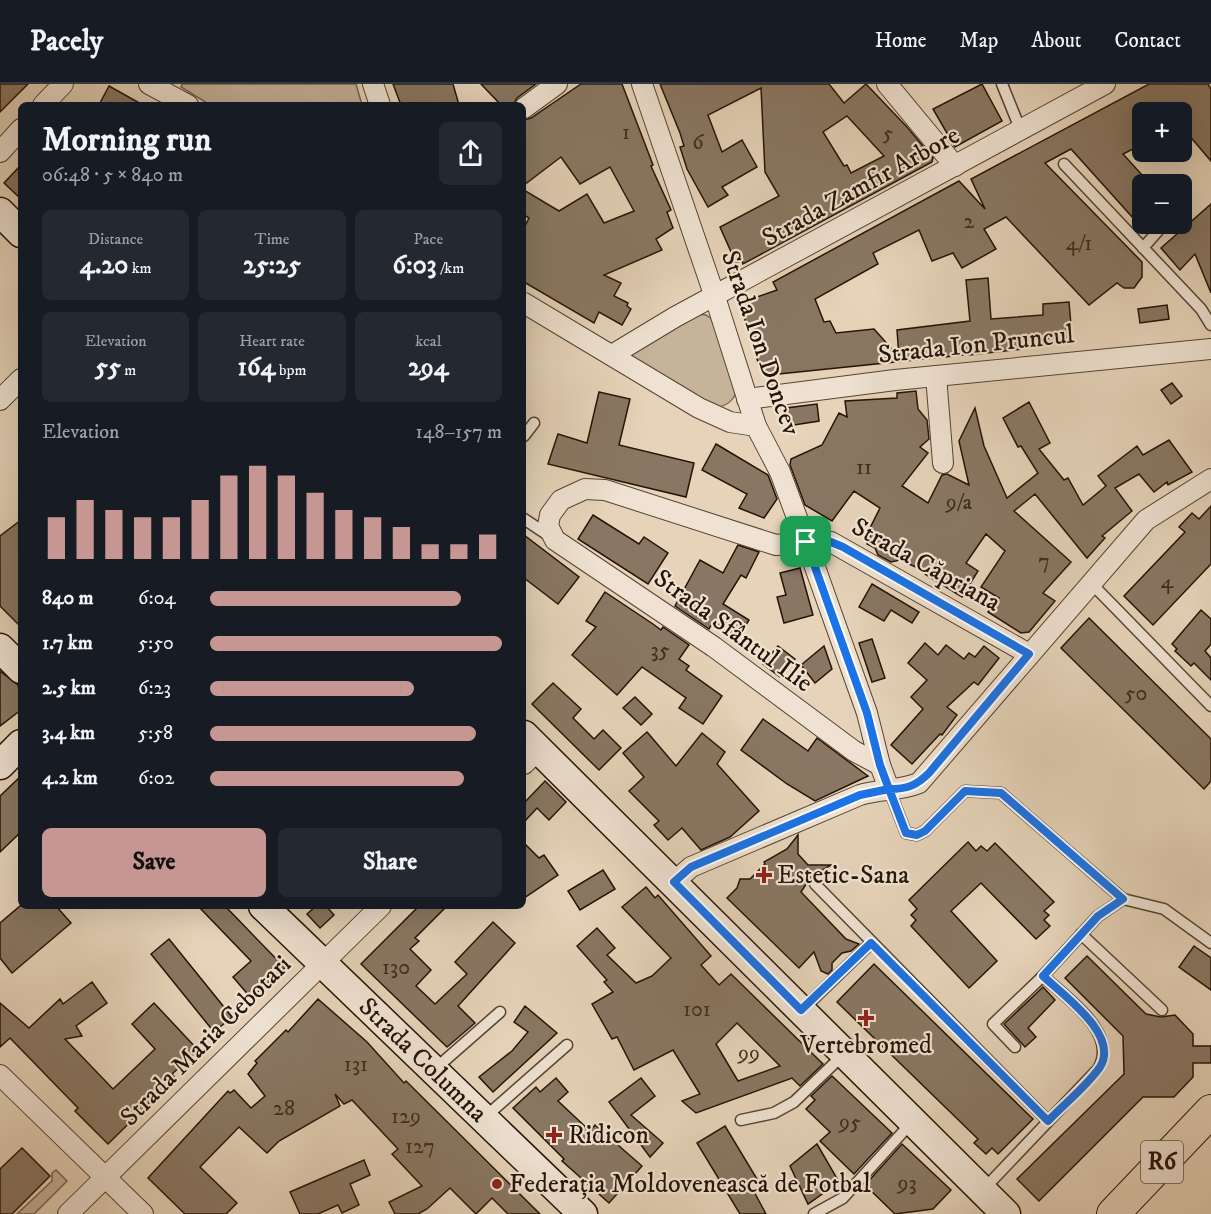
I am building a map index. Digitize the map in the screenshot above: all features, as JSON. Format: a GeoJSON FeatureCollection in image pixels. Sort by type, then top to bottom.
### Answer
{"type":"FeatureCollection","features":[{"type":"Feature","properties":{"kind":"main road"},"geometry":{"type":"LineString","coordinates":[[0,212],[18,230]]}},
{"type":"Feature","properties":{"kind":"main road"},"geometry":{"type":"LineString","coordinates":[[0,648],[18,666]]}},
{"type":"Feature","properties":{"kind":"main road"},"geometry":{"type":"LineString","coordinates":[[0,765],[18,747]]}},
{"type":"Feature","properties":{"kind":"main road"},"geometry":{"type":"LineString","coordinates":[[528,749],[674,882],[1006,1214]]}},
{"type":"Feature","properties":{"kind":"main road","name":"Strada Columna"},"geometry":{"type":"LineString","coordinates":[[266,909],[583,1214]]}},
{"type":"Feature","properties":{"kind":"main road","name":"R6"},"geometry":{"type":"LineString","coordinates":[[1113,1214],[1210,1113]]}},
{"type":"Feature","properties":{"kind":"street"},"geometry":{"type":"LineString","coordinates":[[46,102],[63,84]]}},
{"type":"Feature","properties":{"kind":"street"},"geometry":{"type":"LineString","coordinates":[[148,84],[179,95]]}},
{"type":"Feature","properties":{"kind":"street"},"geometry":{"type":"LineString","coordinates":[[373,84],[379,102]]}},
{"type":"Feature","properties":{"kind":"street"},"geometry":{"type":"LineString","coordinates":[[526,107],[557,84]]}},
{"type":"Feature","properties":{"kind":"street","name":"Strada Ion Doncev"},"geometry":{"type":"LineString","coordinates":[[642,84],[715,297],[756,426],[780,472],[806,542],[867,713],[880,765],[889,789]]}},
{"type":"Feature","properties":{"kind":"street"},"geometry":{"type":"LineString","coordinates":[[887,84],[955,166]]}},
{"type":"Feature","properties":{"kind":"street","name":"Strada Zamfir Arbore"},"geometry":{"type":"LineString","coordinates":[[612,355],[658,327],[1105,84]]}},
{"type":"Feature","properties":{"kind":"street"},"geometry":{"type":"LineString","coordinates":[[0,152],[18,132]]}},
{"type":"Feature","properties":{"kind":"street"},"geometry":{"type":"LineString","coordinates":[[526,304],[716,417],[756,426]]}},
{"type":"Feature","properties":{"kind":"street","name":"Strada Ion Pruncul"},"geometry":{"type":"LineString","coordinates":[[747,399],[936,376],[1211,349]]}},
{"type":"Feature","properties":{"kind":"street"},"geometry":{"type":"LineString","coordinates":[[936,376],[943,463]]}},
{"type":"Feature","properties":{"kind":"street"},"geometry":{"type":"LineString","coordinates":[[0,400],[18,382]]}},
{"type":"Feature","properties":{"kind":"street"},"geometry":{"type":"LineString","coordinates":[[674,882],[691,867],[860,795],[889,789],[905,789],[919,783],[1146,520],[1211,479]]}},
{"type":"Feature","properties":{"kind":"street","name":"Strada Căpriana"},"geometry":{"type":"LineString","coordinates":[[555,540],[548,526],[550,515],[561,500],[585,489],[605,490],[777,545],[825,542],[843,547],[1029,654]]}},
{"type":"Feature","properties":{"kind":"street","name":"Strada Sfântul Ilie"},"geometry":{"type":"LineString","coordinates":[[555,540],[714,647],[854,751],[880,765]]}},
{"type":"Feature","properties":{"kind":"street","name":"Strada Maria Cebotari"},"geometry":{"type":"LineString","coordinates":[[68,1214],[378,909]]}},
{"type":"Feature","properties":{"kind":"street"},"geometry":{"type":"LineString","coordinates":[[0,1075],[142,1214]]}},
{"type":"Feature","properties":{"kind":"lane"},"geometry":{"type":"LineString","coordinates":[[1002,84],[1021,131]]}},
{"type":"Feature","properties":{"kind":"lane"},"geometry":{"type":"LineString","coordinates":[[1064,164],[1201,309],[1211,324]]}},
{"type":"Feature","properties":{"kind":"lane"},"geometry":{"type":"LineString","coordinates":[[1143,248],[1155,234]]}},
{"type":"Feature","properties":{"kind":"lane"},"geometry":{"type":"LineString","coordinates":[[526,433],[534,423]]}},
{"type":"Feature","properties":{"kind":"lane"},"geometry":{"type":"LineString","coordinates":[[526,520],[555,540]]}},
{"type":"Feature","properties":{"kind":"lane"},"geometry":{"type":"LineString","coordinates":[[1091,583],[1211,706]]}},
{"type":"Feature","properties":{"kind":"lane"},"geometry":{"type":"LineString","coordinates":[[889,789],[901,825],[906,833],[917,835],[925,831],[965,791],[1001,793],[1123,899],[1164,909],[1211,943]]}},
{"type":"Feature","properties":{"kind":"lane"},"geometry":{"type":"LineString","coordinates":[[815,884],[1048,1121]]}},
{"type":"Feature","properties":{"kind":"lane"},"geometry":{"type":"LineString","coordinates":[[1015,1047],[993,1024],[1043,976],[1098,916],[1123,899]]}},
{"type":"Feature","properties":{"kind":"lane"},"geometry":{"type":"LineString","coordinates":[[1081,934],[1162,1011]]}},
{"type":"Feature","properties":{"kind":"lane"},"geometry":{"type":"LineString","coordinates":[[801,1010],[871,943]]}},
{"type":"Feature","properties":{"kind":"lane"},"geometry":{"type":"LineString","coordinates":[[982,1191],[1098,1069],[1105,1048],[1097,1028],[1043,976]]}},
{"type":"Feature","properties":{"kind":"lane"},"geometry":{"type":"LineString","coordinates":[[433,1070],[500,1012]]}},
{"type":"Feature","properties":{"kind":"lane"},"geometry":{"type":"LineString","coordinates":[[483,1119],[567,1046]]}},
{"type":"Feature","properties":{"kind":"lane"},"geometry":{"type":"LineString","coordinates":[[741,1120],[774,1113],[794,1102],[844,1054]]}},
{"type":"Feature","properties":{"kind":"lane"},"geometry":{"type":"LineString","coordinates":[[814,1214],[843,1198],[912,1122]]}},
{"type":"Feature","properties":{"kind":"shaded area"},"geometry":{"type":"Polygon","coordinates":[[[182,84],[356,84],[361,102],[205,102],[181,87],[182,84]]]}},
{"type":"Feature","properties":{"kind":"shaded area"},"geometry":{"type":"Polygon","coordinates":[[[697,314],[706,315],[715,321],[737,388],[732,400],[725,405],[713,408],[632,357],[633,353],[697,314]]]}},
{"type":"Feature","properties":{"kind":"shaded area"},"geometry":{"type":"Polygon","coordinates":[[[56,1170],[67,1181],[34,1214],[17,1214],[52,1181],[52,1173],[56,1170]]]}},
{"type":"Feature","properties":{"kind":"building"},"geometry":{"type":"Polygon","coordinates":[[[0,84],[28,84],[0,112],[0,84]]]}},
{"type":"Feature","properties":{"kind":"building"},"geometry":{"type":"Polygon","coordinates":[[[393,84],[453,84],[458,102],[400,102],[393,84]]]}},
{"type":"Feature","properties":{"kind":"building"},"geometry":{"type":"Polygon","coordinates":[[[481,84],[536,84],[515,102],[498,102],[481,84]]]}},
{"type":"Feature","properties":{"kind":"building"},"geometry":{"type":"Polygon","coordinates":[[[581,84],[622,84],[653,165],[651,166],[671,210],[667,212],[673,228],[656,239],[662,250],[604,275],[621,283],[614,296],[628,303],[627,306],[631,309],[622,325],[599,312],[594,323],[526,283],[526,224],[529,218],[526,216],[526,191],[559,211],[587,194],[604,223],[634,211],[610,167],[580,184],[561,157],[526,183],[526,119],[581,84]]]}},
{"type":"Feature","properties":{"kind":"building"},"geometry":{"type":"Polygon","coordinates":[[[660,84],[829,84],[844,103],[866,84],[933,158],[932,162],[743,264],[742,260],[736,263],[720,227],[779,196],[765,172],[761,88],[708,115],[722,152],[742,140],[757,167],[722,187],[728,195],[708,207],[687,169],[680,147],[684,146],[660,84]],[[847,116],[823,132],[844,166],[847,165],[851,173],[884,156],[847,116]]]}},
{"type":"Feature","properties":{"kind":"building"},"geometry":{"type":"Polygon","coordinates":[[[982,84],[1002,121],[955,147],[933,109],[982,84]]]}},
{"type":"Feature","properties":{"kind":"building"},"geometry":{"type":"Polygon","coordinates":[[[1149,84],[1208,84],[1211,89],[1211,161],[1192,139],[1192,102],[1132,102],[1132,150],[1123,154],[1141,174],[1132,174],[1132,217],[1071,149],[1045,163],[1142,262],[1142,277],[1134,288],[1124,288],[1117,283],[1089,305],[1006,217],[984,229],[996,249],[962,268],[953,253],[932,261],[919,230],[873,253],[878,264],[815,299],[824,322],[830,321],[836,333],[874,329],[899,357],[897,330],[970,321],[966,280],[988,278],[991,319],[1043,315],[1043,304],[1069,302],[1072,337],[1022,340],[1023,349],[969,355],[962,352],[963,355],[769,375],[761,372],[740,303],[777,290],[773,282],[959,181],[985,209],[971,179],[1149,84]]]}},
{"type":"Feature","properties":{"kind":"building"},"geometry":{"type":"Polygon","coordinates":[[[109,86],[138,102],[101,102],[109,86]]]}},
{"type":"Feature","properties":{"kind":"building"},"geometry":{"type":"Polygon","coordinates":[[[18,168],[18,196],[4,183],[18,168]]]}},
{"type":"Feature","properties":{"kind":"building"},"geometry":{"type":"Polygon","coordinates":[[[1211,204],[1211,293],[1195,254],[1180,270],[1161,248],[1177,234],[1192,234],[1192,221],[1211,204]]]}},
{"type":"Feature","properties":{"kind":"building"},"geometry":{"type":"Polygon","coordinates":[[[1167,305],[1169,319],[1140,323],[1138,309],[1167,305]]]}},
{"type":"Feature","properties":{"kind":"building"},"geometry":{"type":"Polygon","coordinates":[[[1172,383],[1182,396],[1171,404],[1161,390],[1172,383]]]}},
{"type":"Feature","properties":{"kind":"building"},"geometry":{"type":"Polygon","coordinates":[[[916,391],[918,409],[927,420],[929,439],[920,447],[928,453],[902,486],[928,503],[942,475],[947,474],[969,485],[959,441],[975,408],[984,446],[1007,498],[1038,473],[1021,446],[1018,447],[1003,418],[1029,402],[1050,443],[1039,449],[1064,480],[1068,478],[1083,505],[1106,486],[1098,476],[1137,446],[1143,455],[1169,440],[1192,472],[1168,485],[1167,482],[1154,492],[1139,474],[1115,488],[1132,511],[1102,536],[1105,538],[1087,558],[1035,494],[1014,511],[1071,562],[1043,593],[1055,601],[1029,632],[1021,633],[988,612],[999,598],[981,587],[1005,551],[986,534],[966,563],[978,571],[962,597],[925,574],[927,572],[900,560],[891,562],[878,555],[875,548],[867,544],[871,534],[868,532],[880,508],[854,491],[832,521],[805,505],[790,465],[791,459],[822,445],[839,413],[847,417],[845,401],[897,398],[897,393],[916,391]]]}},
{"type":"Feature","properties":{"kind":"building"},"geometry":{"type":"Polygon","coordinates":[[[599,392],[630,399],[619,445],[694,463],[686,497],[548,464],[558,434],[587,443],[599,392]]]}},
{"type":"Feature","properties":{"kind":"building"},"geometry":{"type":"Polygon","coordinates":[[[817,404],[819,421],[788,426],[786,408],[817,404]]]}},
{"type":"Feature","properties":{"kind":"building"},"geometry":{"type":"Polygon","coordinates":[[[716,444],[768,475],[777,499],[764,518],[739,508],[747,494],[702,470],[716,444]]]}},
{"type":"Feature","properties":{"kind":"building"},"geometry":{"type":"Polygon","coordinates":[[[1211,506],[1211,564],[1153,625],[1124,596],[1185,532],[1179,527],[1192,513],[1199,519],[1211,506]]]}},
{"type":"Feature","properties":{"kind":"building"},"geometry":{"type":"Polygon","coordinates":[[[593,515],[639,544],[644,537],[668,553],[648,584],[578,539],[593,515]]]}},
{"type":"Feature","properties":{"kind":"building"},"geometry":{"type":"Polygon","coordinates":[[[18,522],[18,624],[0,606],[0,536],[18,522]]]}},
{"type":"Feature","properties":{"kind":"building"},"geometry":{"type":"Polygon","coordinates":[[[526,537],[579,577],[558,604],[526,580],[526,537]]]}},
{"type":"Feature","properties":{"kind":"building"},"geometry":{"type":"Polygon","coordinates":[[[738,545],[759,552],[746,578],[741,575],[723,604],[749,620],[738,638],[713,622],[709,629],[675,606],[700,560],[723,573],[738,545]]]}},
{"type":"Feature","properties":{"kind":"building"},"geometry":{"type":"Polygon","coordinates":[[[800,568],[813,615],[784,623],[777,597],[786,595],[780,573],[800,568]]]}},
{"type":"Feature","properties":{"kind":"building"},"geometry":{"type":"Polygon","coordinates":[[[872,584],[919,612],[912,623],[891,610],[884,621],[859,607],[872,584]]]}},
{"type":"Feature","properties":{"kind":"building"},"geometry":{"type":"Polygon","coordinates":[[[605,592],[661,630],[663,627],[689,645],[679,659],[689,666],[686,670],[722,696],[703,724],[679,708],[686,698],[642,667],[617,695],[572,655],[596,627],[586,621],[605,592]]]}},
{"type":"Feature","properties":{"kind":"building"},"geometry":{"type":"Polygon","coordinates":[[[1201,610],[1211,619],[1211,644],[1205,651],[1211,658],[1211,680],[1194,663],[1191,666],[1175,651],[1177,649],[1172,644],[1201,610]]]}},
{"type":"Feature","properties":{"kind":"building"},"geometry":{"type":"Polygon","coordinates":[[[1089,618],[1211,739],[1211,781],[1204,789],[1061,648],[1089,618]]]}},
{"type":"Feature","properties":{"kind":"building"},"geometry":{"type":"Polygon","coordinates":[[[872,639],[885,678],[872,682],[859,643],[872,639]]]}},
{"type":"Feature","properties":{"kind":"building"},"geometry":{"type":"Polygon","coordinates":[[[925,643],[938,655],[946,645],[964,659],[969,653],[975,657],[984,646],[999,658],[978,685],[974,682],[947,707],[957,715],[942,735],[940,734],[912,764],[891,745],[923,709],[911,697],[927,680],[908,663],[925,643]]]}},
{"type":"Feature","properties":{"kind":"building"},"geometry":{"type":"Polygon","coordinates":[[[778,646],[795,659],[780,677],[763,664],[778,646]]]}},
{"type":"Feature","properties":{"kind":"building"},"geometry":{"type":"Polygon","coordinates":[[[824,646],[832,669],[815,683],[801,665],[824,646]]]}},
{"type":"Feature","properties":{"kind":"building"},"geometry":{"type":"Polygon","coordinates":[[[0,671],[18,685],[18,712],[0,726],[0,671]]]}},
{"type":"Feature","properties":{"kind":"building"},"geometry":{"type":"Polygon","coordinates":[[[553,683],[581,709],[573,718],[594,739],[603,730],[621,748],[599,770],[532,704],[553,683]]]}},
{"type":"Feature","properties":{"kind":"building"},"geometry":{"type":"Polygon","coordinates":[[[635,697],[652,714],[641,725],[623,708],[635,697]]]}},
{"type":"Feature","properties":{"kind":"building"},"geometry":{"type":"Polygon","coordinates":[[[763,719],[808,751],[817,738],[868,776],[815,801],[787,784],[741,750],[763,719]]]}},
{"type":"Feature","properties":{"kind":"building"},"geometry":{"type":"Polygon","coordinates":[[[647,732],[676,766],[702,733],[725,752],[717,764],[759,811],[730,837],[701,850],[682,828],[668,840],[654,825],[659,821],[629,791],[644,777],[623,753],[647,732]]]}},
{"type":"Feature","properties":{"kind":"building"},"geometry":{"type":"Polygon","coordinates":[[[18,779],[18,835],[0,852],[0,796],[18,779]]]}},
{"type":"Feature","properties":{"kind":"building"},"geometry":{"type":"Polygon","coordinates":[[[545,781],[566,802],[549,820],[537,808],[526,820],[526,801],[545,781]]]}},
{"type":"Feature","properties":{"kind":"building"},"geometry":{"type":"Polygon","coordinates":[[[798,835],[798,854],[808,865],[831,865],[810,878],[801,892],[846,939],[859,944],[851,951],[842,953],[832,963],[832,970],[828,974],[821,971],[814,952],[799,968],[727,898],[737,888],[740,879],[750,879],[765,864],[764,862],[787,849],[798,835]]]}},
{"type":"Feature","properties":{"kind":"building"},"geometry":{"type":"Polygon","coordinates":[[[968,842],[976,851],[981,846],[987,851],[995,843],[1054,902],[1044,911],[1049,915],[1044,920],[1050,926],[1036,939],[981,883],[951,911],[997,961],[969,988],[911,926],[916,920],[911,915],[917,909],[909,900],[968,842]]]}},
{"type":"Feature","properties":{"kind":"building"},"geometry":{"type":"Polygon","coordinates":[[[526,845],[539,858],[544,855],[558,875],[526,897],[526,845]]]}},
{"type":"Feature","properties":{"kind":"building"},"geometry":{"type":"Polygon","coordinates":[[[603,870],[615,889],[580,910],[568,891],[603,870]]]}},
{"type":"Feature","properties":{"kind":"building"},"geometry":{"type":"Polygon","coordinates":[[[646,887],[655,898],[658,895],[711,956],[701,965],[719,985],[731,974],[823,1064],[800,1086],[792,1078],[696,1113],[682,1101],[700,1094],[673,1050],[634,1070],[617,1037],[612,1039],[592,1004],[613,992],[604,982],[607,980],[577,946],[597,928],[615,948],[607,955],[636,983],[652,976],[671,958],[622,907],[646,887]],[[737,1023],[716,1044],[738,1081],[780,1066],[737,1023]]]}},
{"type":"Feature","properties":{"kind":"building"},"geometry":{"type":"Polygon","coordinates":[[[18,908],[59,909],[71,923],[12,973],[0,958],[0,923],[18,908]]]}},
{"type":"Feature","properties":{"kind":"building"},"geometry":{"type":"Polygon","coordinates":[[[201,909],[228,909],[285,968],[251,998],[233,977],[251,961],[201,909]]]}},
{"type":"Feature","properties":{"kind":"building"},"geometry":{"type":"Polygon","coordinates":[[[313,909],[329,909],[334,915],[320,928],[307,914],[313,909]]]}},
{"type":"Feature","properties":{"kind":"building"},"geometry":{"type":"Polygon","coordinates":[[[416,909],[444,909],[415,938],[419,941],[410,949],[431,970],[416,986],[435,1004],[467,974],[455,962],[493,922],[515,943],[458,1006],[475,1023],[447,1047],[361,964],[416,909]]]}},
{"type":"Feature","properties":{"kind":"building"},"geometry":{"type":"Polygon","coordinates":[[[169,939],[232,1017],[214,1032],[151,954],[169,939]]]}},
{"type":"Feature","properties":{"kind":"building"},"geometry":{"type":"Polygon","coordinates":[[[1194,946],[1211,958],[1211,990],[1179,967],[1194,946]]]}},
{"type":"Feature","properties":{"kind":"building"},"geometry":{"type":"Polygon","coordinates":[[[1087,956],[1146,1014],[1161,1017],[1175,1015],[1193,1034],[1193,1046],[1211,1046],[1211,1063],[1193,1063],[1193,1077],[1174,1097],[1143,1097],[1039,1201],[1017,1179],[1124,1074],[1123,1036],[1065,978],[1087,956]]]}},
{"type":"Feature","properties":{"kind":"building"},"geometry":{"type":"Polygon","coordinates":[[[874,964],[1033,1119],[998,1154],[992,1148],[986,1154],[974,1143],[978,1139],[837,1002],[874,964]]]}},
{"type":"Feature","properties":{"kind":"building"},"geometry":{"type":"Polygon","coordinates":[[[92,982],[107,1003],[76,1026],[82,1036],[65,1039],[113,1089],[155,1049],[132,1024],[154,1003],[198,1050],[172,1074],[175,1078],[108,1144],[75,1111],[78,1108],[10,1038],[0,1047],[0,1003],[29,1028],[60,999],[63,1004],[92,982]]]}},
{"type":"Feature","properties":{"kind":"building"},"geometry":{"type":"Polygon","coordinates":[[[1043,987],[1055,1000],[1028,1028],[1036,1037],[1025,1047],[1004,1024],[1043,987]]]}},
{"type":"Feature","properties":{"kind":"building"},"geometry":{"type":"Polygon","coordinates":[[[318,999],[367,1042],[404,1083],[406,1081],[540,1214],[508,1214],[492,1198],[476,1214],[450,1188],[418,1214],[395,1214],[389,1202],[422,1186],[392,1154],[398,1149],[352,1100],[344,1104],[335,1094],[340,1106],[279,1141],[267,1153],[239,1127],[200,1167],[237,1203],[226,1214],[185,1214],[148,1178],[228,1091],[230,1093],[234,1090],[251,1108],[265,1096],[248,1074],[257,1063],[255,1061],[286,1030],[288,1032],[318,999]]]}},
{"type":"Feature","properties":{"kind":"building"},"geometry":{"type":"Polygon","coordinates":[[[525,1006],[557,1033],[493,1092],[479,1077],[512,1051],[528,1032],[514,1022],[525,1006]]]}},
{"type":"Feature","properties":{"kind":"building"},"geometry":{"type":"Polygon","coordinates":[[[832,1076],[892,1133],[854,1174],[820,1141],[830,1132],[806,1109],[815,1100],[811,1096],[832,1076]]]}},
{"type":"Feature","properties":{"kind":"building"},"geometry":{"type":"Polygon","coordinates":[[[556,1078],[568,1092],[558,1101],[590,1131],[595,1125],[642,1166],[609,1203],[562,1161],[564,1159],[513,1108],[536,1087],[540,1092],[556,1078]]]}},
{"type":"Feature","properties":{"kind":"building"},"geometry":{"type":"Polygon","coordinates":[[[641,1078],[655,1096],[631,1115],[663,1143],[650,1157],[609,1102],[641,1078]]]}},
{"type":"Feature","properties":{"kind":"building"},"geometry":{"type":"Polygon","coordinates":[[[725,1126],[757,1179],[750,1184],[766,1214],[740,1214],[697,1143],[725,1126]]]}},
{"type":"Feature","properties":{"kind":"building"},"geometry":{"type":"Polygon","coordinates":[[[817,1144],[839,1182],[808,1204],[790,1166],[817,1144]]]}},
{"type":"Feature","properties":{"kind":"building"},"geometry":{"type":"Polygon","coordinates":[[[902,1144],[951,1190],[933,1209],[895,1214],[865,1185],[902,1144]]]}},
{"type":"Feature","properties":{"kind":"building"},"geometry":{"type":"Polygon","coordinates":[[[22,1148],[50,1176],[12,1214],[0,1214],[0,1169],[22,1148]]]}},
{"type":"Feature","properties":{"kind":"building"},"geometry":{"type":"Polygon","coordinates":[[[364,1160],[370,1175],[350,1184],[359,1205],[342,1213],[338,1205],[318,1214],[300,1214],[290,1192],[364,1160]]]}},
{"type":"Feature","properties":{"kind":"place","name":"Estetic-Sana"},"geometry":{"type":"Point","coordinates":[764,875]}},
{"type":"Feature","properties":{"kind":"place","name":"Vertebromed"},"geometry":{"type":"Point","coordinates":[866,1018]}},
{"type":"Feature","properties":{"kind":"place","name":"Ridicon"},"geometry":{"type":"Point","coordinates":[554,1135]}},
{"type":"Feature","properties":{"kind":"place","name":"Federația Moldovenească de Fotbal"},"geometry":{"type":"Point","coordinates":[497,1184]}},
{"type":"Feature","properties":{"kind":"route"},"geometry":{"type":"LineString","coordinates":[[806,542],[831,542],[843,547],[913,590],[1029,654],[919,783],[905,789],[889,789],[901,825],[906,833],[917,835],[925,831],[965,791],[1001,793],[1123,899],[1098,916],[1043,976],[1097,1028],[1101,1033],[1105,1048],[1102,1064],[1048,1121],[871,943],[801,1010],[674,882],[691,867],[860,795],[874,790],[889,789],[880,765],[867,713],[806,542]]}}]}
